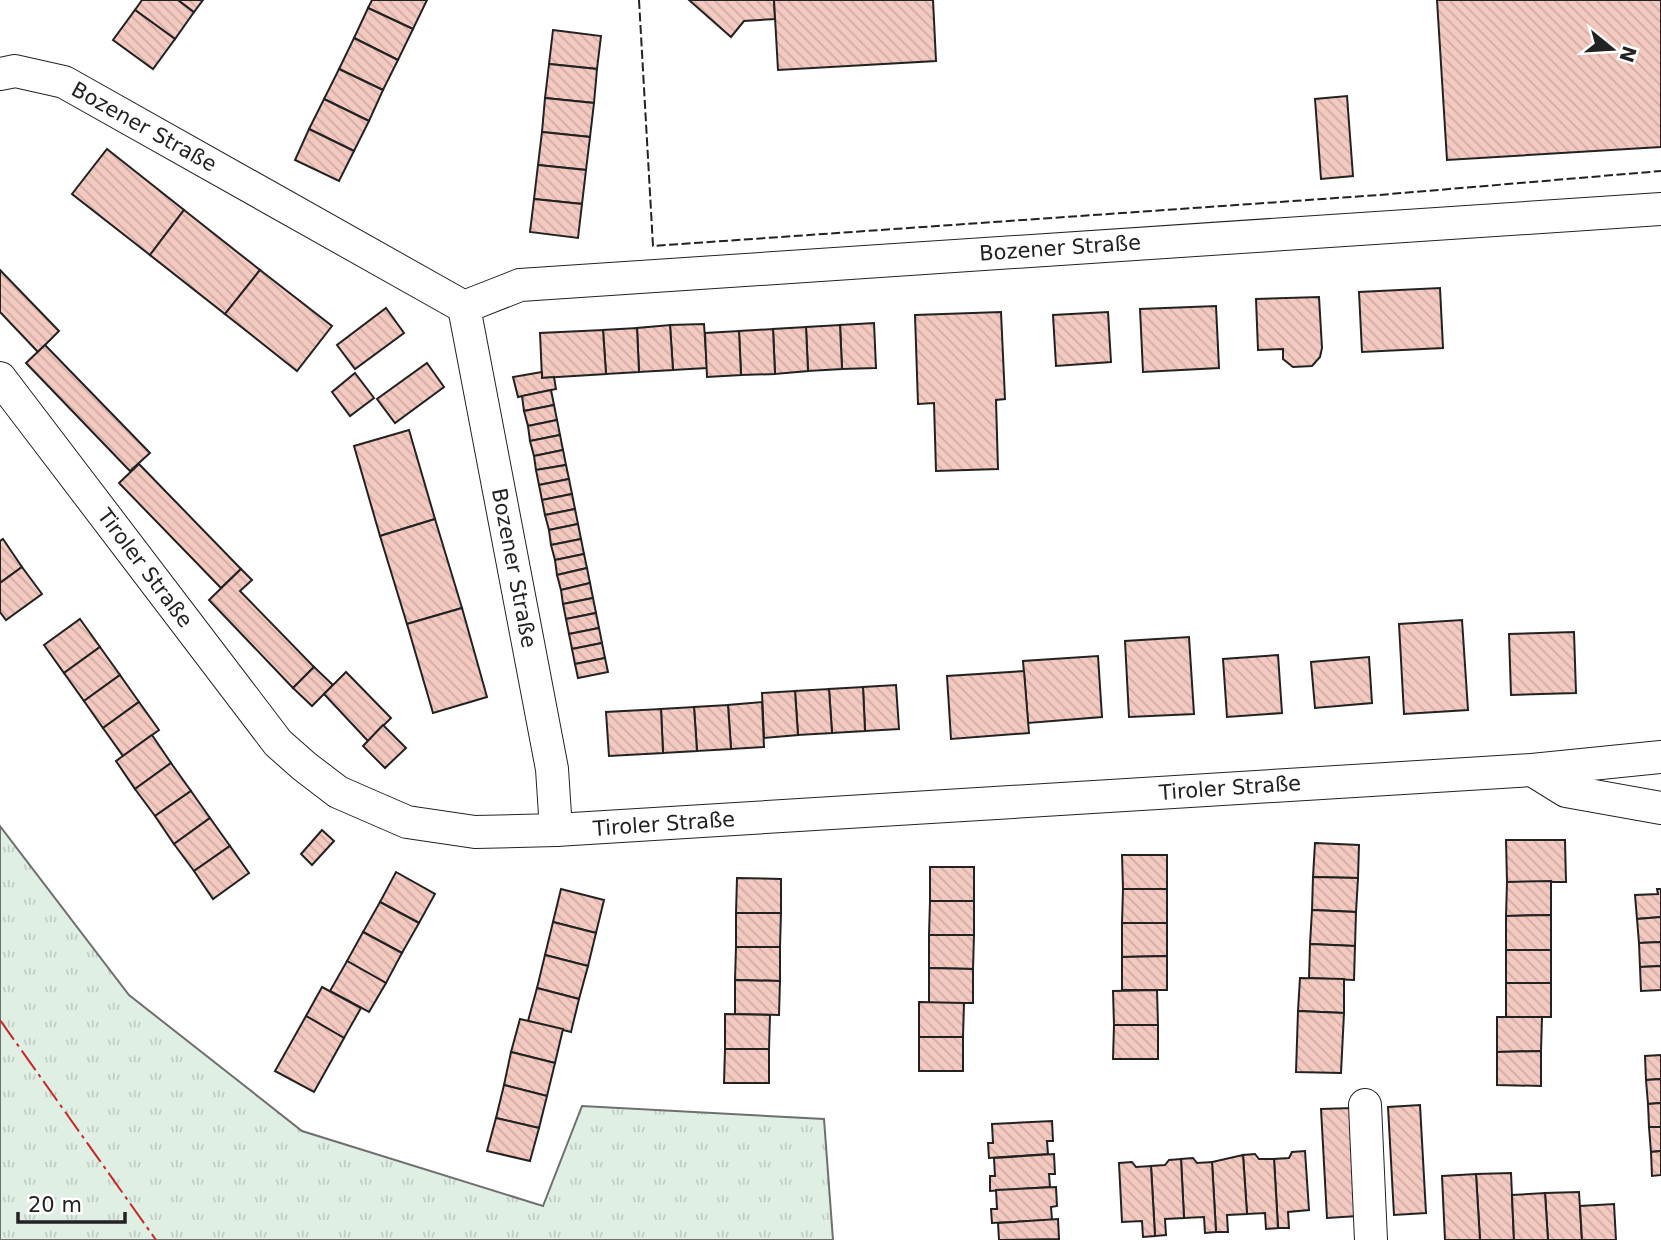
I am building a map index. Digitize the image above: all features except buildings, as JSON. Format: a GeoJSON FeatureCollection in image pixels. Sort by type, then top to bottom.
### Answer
{"type":"FeatureCollection","features":[{"type":"Feature","properties":{"kind":"street","name":"Bozener Straße"},"geometry":{"type":"LineString","coordinates":[[0,74],[15,71],[64,82],[464,307],[552,769],[556,830]]}},
{"type":"Feature","properties":{"kind":"street","name":"Bozener Straße"},"geometry":{"type":"LineString","coordinates":[[464,307],[520,285],[1661,209]]}},
{"type":"Feature","properties":{"kind":"street","name":"Tiroler Straße"},"geometry":{"type":"LineString","coordinates":[[0,378],[278,743],[338,792],[407,822],[475,832],[556,830],[1532,770],[1661,757]]}},
{"type":"Feature","properties":{"kind":"street"},"geometry":{"type":"LineString","coordinates":[[1532,770],[1566,790],[1661,808]]}},
{"type":"Feature","properties":{"kind":"street"},"geometry":{"type":"LineString","coordinates":[[1365,1105],[1371,1240]]}},
{"type":"Feature","properties":{"kind":"green space"},"geometry":{"type":"Polygon","coordinates":[[[0,826],[129,995],[302,1131],[543,1206],[582,1106],[824,1119],[833,1240],[0,1240],[0,826]]]}},
{"type":"Feature","properties":{"kind":"fence"},"geometry":{"type":"LineString","coordinates":[[639,0],[653,246],[1379,195],[1661,171]]}},
{"type":"Feature","properties":{"kind":"power"},"geometry":{"type":"LineString","coordinates":[[0,1020],[156,1240]]}}]}
